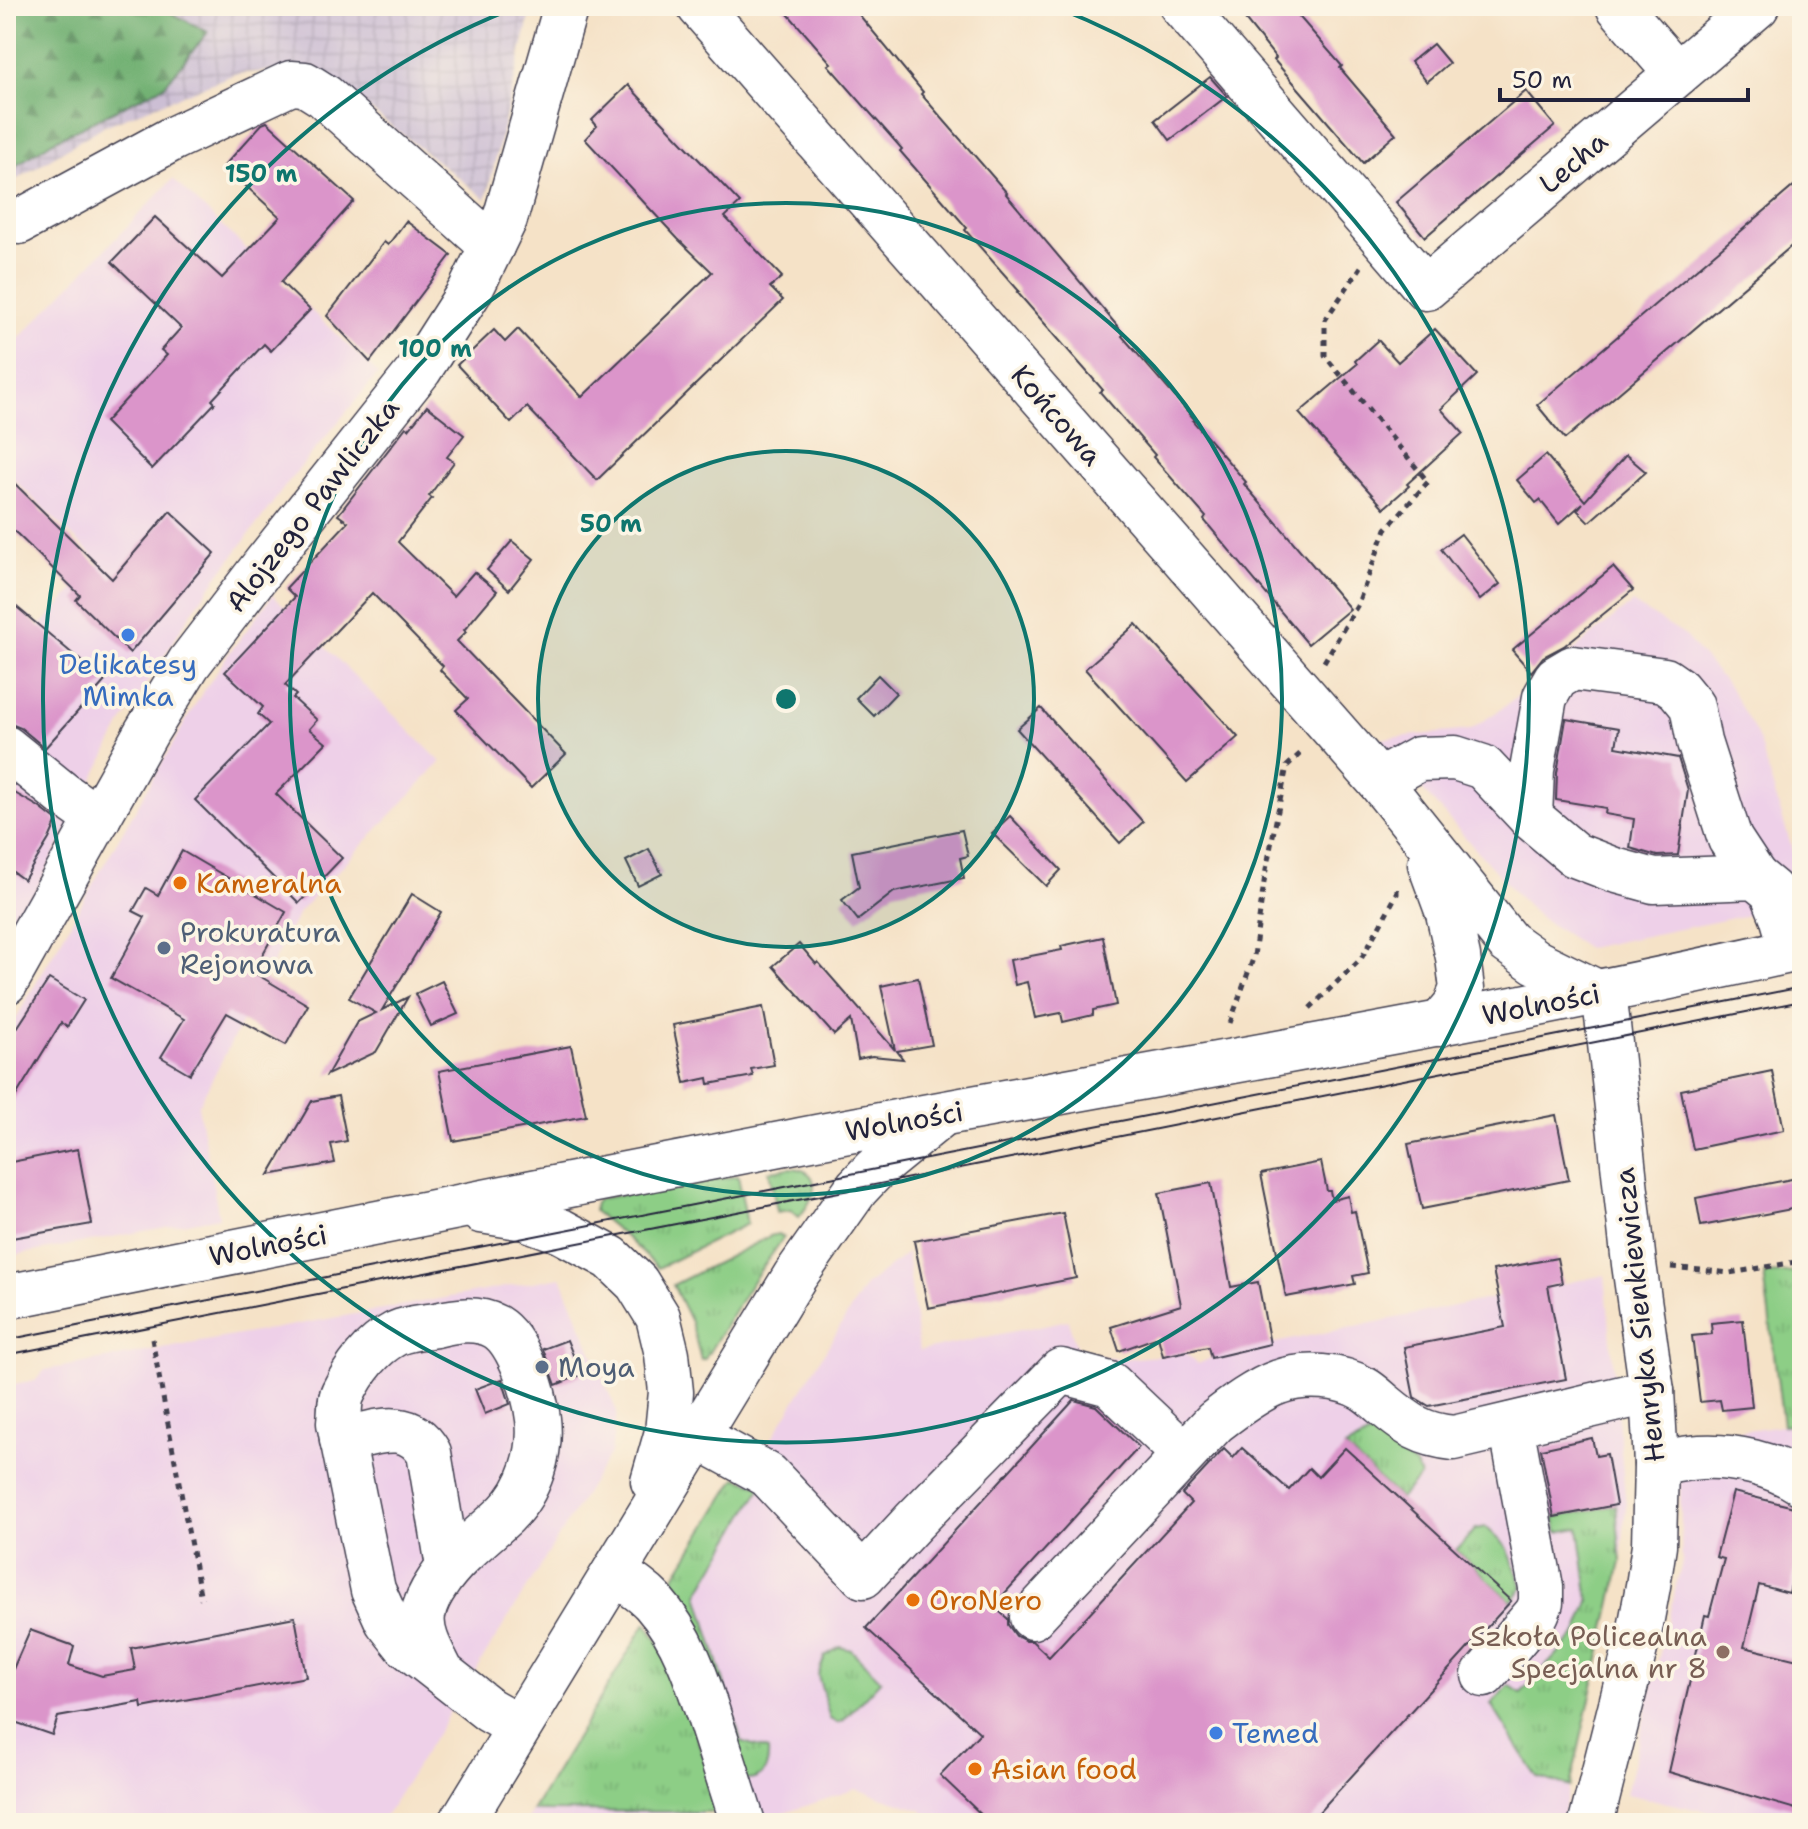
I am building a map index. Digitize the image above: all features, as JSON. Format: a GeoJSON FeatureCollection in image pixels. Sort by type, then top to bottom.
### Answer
{"type":"FeatureCollection","features":[{"type":"Feature","properties":{"kind":"street","name":"Alojzego Pawliczka"},"geometry":{"type":"LineString","coordinates":[[6,982],[147,731],[189,663],[420,369],[470,291],[505,219],[566,6]]}},
{"type":"Feature","properties":{"kind":"street","name":"Końcowa"},"geometry":{"type":"LineString","coordinates":[[699,6],[1379,781],[1508,942],[1536,962],[1599,993]]}},
{"type":"Feature","properties":{"kind":"street"},"geometry":{"type":"LineString","coordinates":[[1182,6],[1382,236]]}},
{"type":"Feature","properties":{"kind":"street"},"geometry":{"type":"LineString","coordinates":[[1618,6],[1677,74]]}},
{"type":"Feature","properties":{"kind":"street","name":"Lecha"},"geometry":{"type":"LineString","coordinates":[[1382,236],[1426,288],[1757,6]]}},
{"type":"Feature","properties":{"kind":"street"},"geometry":{"type":"LineString","coordinates":[[19,222],[174,138],[291,83],[305,84],[324,96],[492,246]]}},
{"type":"Feature","properties":{"kind":"street"},"geometry":{"type":"LineString","coordinates":[[1530,817],[1532,770],[1545,697],[1556,678],[1573,668],[1665,680],[1678,689],[1692,706],[1699,742],[1730,839],[1755,877],[1772,891],[1797,949]]}},
{"type":"Feature","properties":{"kind":"street"},"geometry":{"type":"LineString","coordinates":[[6,748],[98,819]]}},
{"type":"Feature","properties":{"kind":"street"},"geometry":{"type":"LineString","coordinates":[[1379,781],[1419,759],[1455,758],[1483,767],[1530,817],[1575,855],[1654,881],[1755,877]]}},
{"type":"Feature","properties":{"kind":"street","name":"Końcowa"},"geometry":{"type":"LineString","coordinates":[[1415,824],[1448,913],[1462,989],[1455,1006],[1440,1024]]}},
{"type":"Feature","properties":{"kind":"street","name":"Wolności"},"geometry":{"type":"LineString","coordinates":[[6,1297],[789,1142],[1440,1024],[1797,949]]}},
{"type":"Feature","properties":{"kind":"street","name":"Henryka Sienkiewicza"},"geometry":{"type":"LineString","coordinates":[[1591,1823],[1648,1586],[1654,1546],[1656,1464],[1652,1391],[1634,1264],[1608,1025],[1599,993]]}},
{"type":"Feature","properties":{"kind":"street"},"geometry":{"type":"LineString","coordinates":[[461,1823],[795,1276],[857,1188],[875,1169],[942,1114]]}},
{"type":"Feature","properties":{"kind":"street"},"geometry":{"type":"LineString","coordinates":[[789,1142],[806,1148],[824,1160],[834,1178],[834,1193],[816,1246]]}},
{"type":"Feature","properties":{"kind":"street"},"geometry":{"type":"LineString","coordinates":[[439,1210],[489,1211],[549,1226],[611,1258],[637,1283],[658,1317],[667,1354],[671,1392],[667,1432],[641,1527]]}},
{"type":"Feature","properties":{"kind":"street"},"geometry":{"type":"LineString","coordinates":[[442,1673],[427,1642],[423,1617],[430,1594],[448,1566],[509,1511],[528,1482],[538,1451],[538,1418],[527,1375],[512,1341],[496,1327],[473,1319],[397,1333],[376,1347],[359,1366],[342,1395],[339,1423],[373,1590],[387,1621],[406,1645],[489,1710],[519,1727]]}},
{"type":"Feature","properties":{"kind":"street"},"geometry":{"type":"LineString","coordinates":[[697,1436],[768,1475],[863,1576],[1061,1371],[1110,1384],[1184,1454]]}},
{"type":"Feature","properties":{"kind":"street"},"geometry":{"type":"LineString","coordinates":[[1032,1617],[1215,1422],[1237,1405],[1279,1382],[1315,1376],[1344,1380],[1365,1389],[1409,1426],[1434,1436],[1454,1438],[1652,1391]]}},
{"type":"Feature","properties":{"kind":"street"},"geometry":{"type":"LineString","coordinates":[[1484,1675],[1537,1613],[1541,1603],[1541,1587],[1511,1425]]}},
{"type":"Feature","properties":{"kind":"street"},"geometry":{"type":"LineString","coordinates":[[342,1440],[392,1430],[409,1432],[422,1441],[429,1453],[448,1566]]}},
{"type":"Feature","properties":{"kind":"street"},"geometry":{"type":"LineString","coordinates":[[1656,1464],[1699,1457],[1739,1458],[1790,1475],[1802,1483]]}},
{"type":"Feature","properties":{"kind":"street"},"geometry":{"type":"LineString","coordinates":[[614,1573],[652,1601],[688,1657],[743,1823]]}},
{"type":"Feature","properties":{"kind":"path"},"geometry":{"type":"LineString","coordinates":[[1303,697],[1357,606],[1386,529],[1428,482],[1325,356],[1325,320],[1382,236]]}},
{"type":"Feature","properties":{"kind":"path"},"geometry":{"type":"LineString","coordinates":[[1227,1031],[1254,956],[1265,875],[1287,766],[1312,744]]}},
{"type":"Feature","properties":{"kind":"path"},"geometry":{"type":"LineString","coordinates":[[1301,1017],[1361,959],[1397,894],[1399,881]]}},
{"type":"Feature","properties":{"kind":"path"},"geometry":{"type":"LineString","coordinates":[[1634,1264],[1730,1273],[1802,1261]]}},
{"type":"Feature","properties":{"kind":"path"},"geometry":{"type":"LineString","coordinates":[[152,1339],[201,1599]]}},
{"type":"Feature","properties":{"kind":"shaded area"},"geometry":{"type":"Polygon","coordinates":[[[6,6],[532,6],[486,199],[315,67],[235,74],[102,127],[6,186],[6,6]]]}},
{"type":"Feature","properties":{"kind":"shaded area"},"geometry":{"type":"Polygon","coordinates":[[[173,179],[378,374],[289,481],[193,610],[126,716],[6,944],[6,662],[100,563],[6,472],[6,352],[173,179]]]}},
{"type":"Feature","properties":{"kind":"shaded area"},"geometry":{"type":"Polygon","coordinates":[[[273,595],[441,762],[299,912],[198,1106],[219,1217],[6,1257],[6,1036],[198,700],[273,595]]]}},
{"type":"Feature","properties":{"kind":"shaded area"},"geometry":{"type":"Polygon","coordinates":[[[1632,603],[1684,635],[1730,688],[1757,735],[1791,846],[1802,904],[1587,948],[1539,917],[1377,739],[1470,730],[1504,707],[1632,603]]]}},
{"type":"Feature","properties":{"kind":"shaded area"},"geometry":{"type":"Polygon","coordinates":[[[907,1253],[919,1351],[1068,1320],[1078,1353],[1120,1359],[1185,1352],[1198,1364],[1270,1344],[1605,1275],[1626,1506],[1621,1562],[1561,1823],[936,1823],[921,1810],[856,1789],[755,1823],[686,1579],[865,1286],[907,1253]]]}},
{"type":"Feature","properties":{"kind":"shaded area"},"geometry":{"type":"Polygon","coordinates":[[[561,1277],[617,1412],[611,1452],[381,1823],[6,1823],[6,1386],[35,1380],[45,1370],[561,1277]]]}},
{"type":"Feature","properties":{"kind":"shaded area"},"geometry":{"type":"Polygon","coordinates":[[[1802,1422],[1802,1823],[1760,1823],[1626,1794],[1682,1562],[1679,1440],[1802,1422]]]}},
{"type":"Feature","properties":{"kind":"shaded area"},"geometry":{"type":"Polygon","coordinates":[[[532,1811],[701,1812],[704,1823],[526,1823],[532,1811]]]}},
{"type":"Feature","properties":{"kind":"green space"},"geometry":{"type":"Polygon","coordinates":[[[6,6],[158,6],[208,32],[164,86],[53,141],[6,172],[6,6]]]}},
{"type":"Feature","properties":{"kind":"green space"},"geometry":{"type":"Polygon","coordinates":[[[801,1170],[813,1179],[813,1194],[799,1217],[791,1210],[777,1212],[769,1171],[801,1170]]]}},
{"type":"Feature","properties":{"kind":"green space"},"geometry":{"type":"Polygon","coordinates":[[[738,1176],[747,1224],[658,1268],[594,1211],[596,1202],[603,1198],[738,1176]]]}},
{"type":"Feature","properties":{"kind":"green space"},"geometry":{"type":"Polygon","coordinates":[[[778,1234],[784,1237],[750,1285],[705,1359],[701,1360],[691,1322],[673,1285],[778,1234]]]}},
{"type":"Feature","properties":{"kind":"green space"},"geometry":{"type":"Polygon","coordinates":[[[1802,1272],[1802,1422],[1783,1425],[1764,1274],[1802,1272]]]}},
{"type":"Feature","properties":{"kind":"green space"},"geometry":{"type":"Polygon","coordinates":[[[1377,1431],[1416,1466],[1420,1477],[1400,1498],[1345,1448],[1377,1431]]]}},
{"type":"Feature","properties":{"kind":"green space"},"geometry":{"type":"Polygon","coordinates":[[[736,1478],[762,1486],[698,1594],[741,1741],[768,1750],[764,1772],[751,1780],[744,1780],[665,1592],[736,1478]]]}},
{"type":"Feature","properties":{"kind":"green space"},"geometry":{"type":"Polygon","coordinates":[[[1616,1505],[1621,1562],[1570,1787],[1537,1777],[1491,1704],[1509,1685],[1521,1693],[1577,1633],[1589,1601],[1579,1528],[1558,1532],[1554,1517],[1616,1505]]]}},
{"type":"Feature","properties":{"kind":"green space"},"geometry":{"type":"Polygon","coordinates":[[[1486,1527],[1507,1547],[1523,1588],[1511,1601],[1456,1550],[1476,1529],[1486,1527]]]}},
{"type":"Feature","properties":{"kind":"green space"},"geometry":{"type":"Polygon","coordinates":[[[646,1623],[670,1661],[723,1812],[532,1811],[646,1623]]]}},
{"type":"Feature","properties":{"kind":"green space"},"geometry":{"type":"Polygon","coordinates":[[[840,1647],[851,1650],[881,1680],[843,1721],[837,1723],[830,1719],[818,1675],[825,1656],[840,1647]]]}},
{"type":"Feature","properties":{"kind":"building"},"geometry":{"type":"Polygon","coordinates":[[[781,6],[852,6],[923,92],[921,94],[1007,193],[1350,609],[1308,644],[1100,392],[1103,390],[965,230],[967,228],[781,6]]]}},
{"type":"Feature","properties":{"kind":"building"},"geometry":{"type":"Polygon","coordinates":[[[1234,6],[1290,6],[1396,134],[1363,163],[1274,60],[1276,58],[1234,6]]]}},
{"type":"Feature","properties":{"kind":"building"},"geometry":{"type":"Polygon","coordinates":[[[1433,44],[1449,63],[1427,82],[1411,62],[1433,44]]]}},
{"type":"Feature","properties":{"kind":"building"},"geometry":{"type":"Polygon","coordinates":[[[1210,77],[1227,96],[1170,140],[1155,120],[1210,77]]]}},
{"type":"Feature","properties":{"kind":"building"},"geometry":{"type":"Polygon","coordinates":[[[628,85],[740,203],[725,217],[782,277],[770,287],[783,300],[597,480],[527,407],[511,423],[457,365],[494,330],[505,342],[518,329],[582,397],[712,272],[585,139],[597,126],[592,120],[628,85]]]}},
{"type":"Feature","properties":{"kind":"building"},"geometry":{"type":"Polygon","coordinates":[[[1526,91],[1555,126],[1425,237],[1396,202],[1526,91]]]}},
{"type":"Feature","properties":{"kind":"building"},"geometry":{"type":"Polygon","coordinates":[[[267,122],[354,201],[281,282],[310,310],[271,351],[264,344],[212,400],[215,403],[152,469],[105,422],[167,355],[161,350],[181,328],[112,262],[155,217],[222,278],[280,217],[224,166],[267,122]]]}},
{"type":"Feature","properties":{"kind":"building"},"geometry":{"type":"Polygon","coordinates":[[[1802,179],[1802,237],[1565,439],[1537,405],[1802,179]]]}},
{"type":"Feature","properties":{"kind":"building"},"geometry":{"type":"Polygon","coordinates":[[[406,221],[451,255],[370,362],[327,316],[384,242],[388,245],[406,221]]]}},
{"type":"Feature","properties":{"kind":"building"},"geometry":{"type":"Polygon","coordinates":[[[1435,329],[1477,375],[1441,409],[1463,433],[1384,508],[1299,413],[1357,364],[1355,361],[1378,340],[1398,362],[1435,329]]]}},
{"type":"Feature","properties":{"kind":"building"},"geometry":{"type":"Polygon","coordinates":[[[427,406],[464,435],[447,457],[454,462],[429,496],[432,498],[398,542],[453,596],[474,572],[497,591],[457,641],[566,754],[531,788],[456,710],[468,699],[440,670],[443,666],[372,593],[285,685],[296,695],[293,698],[317,720],[309,729],[326,743],[276,794],[342,858],[299,903],[195,800],[269,724],[258,714],[263,707],[225,672],[295,597],[286,588],[348,522],[338,515],[406,427],[409,429],[427,406]]]}},
{"type":"Feature","properties":{"kind":"building"},"geometry":{"type":"Polygon","coordinates":[[[1546,455],[1585,501],[1626,455],[1646,472],[1589,522],[1577,510],[1583,503],[1559,524],[1540,500],[1536,503],[1517,480],[1546,455]]]}},
{"type":"Feature","properties":{"kind":"building"},"geometry":{"type":"Polygon","coordinates":[[[6,475],[112,579],[170,511],[215,553],[130,653],[76,600],[80,595],[6,523],[6,475]]]}},
{"type":"Feature","properties":{"kind":"building"},"geometry":{"type":"Polygon","coordinates":[[[1461,534],[1500,584],[1480,600],[1441,549],[1461,534]]]}},
{"type":"Feature","properties":{"kind":"building"},"geometry":{"type":"Polygon","coordinates":[[[512,541],[534,559],[509,590],[487,570],[512,541]]]}},
{"type":"Feature","properties":{"kind":"building"},"geometry":{"type":"Polygon","coordinates":[[[1613,567],[1633,590],[1564,646],[1543,657],[1531,672],[1512,650],[1613,567]]]}},
{"type":"Feature","properties":{"kind":"building"},"geometry":{"type":"Polygon","coordinates":[[[6,598],[105,681],[45,748],[21,728],[6,724],[6,598]]]}},
{"type":"Feature","properties":{"kind":"building"},"geometry":{"type":"Polygon","coordinates":[[[1136,624],[1238,737],[1187,782],[1085,669],[1136,624]]]}},
{"type":"Feature","properties":{"kind":"building"},"geometry":{"type":"Polygon","coordinates":[[[878,675],[896,693],[874,716],[856,698],[878,675]]]}},
{"type":"Feature","properties":{"kind":"building"},"geometry":{"type":"Polygon","coordinates":[[[1041,708],[1143,822],[1120,843],[1017,729],[1041,708]]]}},
{"type":"Feature","properties":{"kind":"building"},"geometry":{"type":"Polygon","coordinates":[[[1566,719],[1619,728],[1616,747],[1678,758],[1688,790],[1678,855],[1657,856],[1630,848],[1634,819],[1605,814],[1606,808],[1556,800],[1566,719]]]}},
{"type":"Feature","properties":{"kind":"building"},"geometry":{"type":"Polygon","coordinates":[[[6,788],[57,821],[24,880],[6,867],[6,788]]]}},
{"type":"Feature","properties":{"kind":"building"},"geometry":{"type":"Polygon","coordinates":[[[1010,816],[1061,870],[1046,886],[992,833],[1010,816]]]}},
{"type":"Feature","properties":{"kind":"building"},"geometry":{"type":"Polygon","coordinates":[[[962,830],[968,856],[960,858],[964,878],[894,892],[858,920],[842,900],[859,887],[852,852],[962,830]]]}},
{"type":"Feature","properties":{"kind":"building"},"geometry":{"type":"Polygon","coordinates":[[[649,849],[662,874],[638,886],[626,861],[649,849]]]}},
{"type":"Feature","properties":{"kind":"building"},"geometry":{"type":"Polygon","coordinates":[[[182,851],[286,912],[253,972],[308,1005],[286,1045],[227,1013],[190,1074],[161,1057],[184,1019],[111,978],[145,917],[133,911],[146,888],[158,895],[182,851]]]}},
{"type":"Feature","properties":{"kind":"building"},"geometry":{"type":"Polygon","coordinates":[[[412,894],[441,912],[382,1010],[408,997],[376,1052],[327,1075],[357,1022],[376,1013],[349,998],[412,894]]]}},
{"type":"Feature","properties":{"kind":"building"},"geometry":{"type":"Polygon","coordinates":[[[1103,937],[1116,1005],[1093,1010],[1093,1015],[1063,1022],[1061,1013],[1035,1018],[1027,982],[1015,985],[1010,960],[1062,950],[1061,946],[1103,937]]]}},
{"type":"Feature","properties":{"kind":"building"},"geometry":{"type":"Polygon","coordinates":[[[799,944],[895,1050],[881,986],[918,978],[932,1045],[897,1051],[903,1059],[872,1056],[858,1059],[851,1020],[834,1035],[773,966],[799,944]]]}},
{"type":"Feature","properties":{"kind":"building"},"geometry":{"type":"Polygon","coordinates":[[[49,979],[84,1000],[67,1027],[61,1023],[6,1112],[6,1045],[49,979]]]}},
{"type":"Feature","properties":{"kind":"building"},"geometry":{"type":"Polygon","coordinates":[[[442,981],[458,1014],[431,1026],[415,994],[442,981]]]}},
{"type":"Feature","properties":{"kind":"building"},"geometry":{"type":"Polygon","coordinates":[[[763,1007],[774,1065],[751,1069],[753,1076],[709,1084],[708,1078],[685,1083],[673,1025],[763,1007]]]}},
{"type":"Feature","properties":{"kind":"building"},"geometry":{"type":"Polygon","coordinates":[[[571,1046],[586,1116],[453,1141],[439,1071],[571,1046]]]}},
{"type":"Feature","properties":{"kind":"building"},"geometry":{"type":"Polygon","coordinates":[[[1772,1071],[1784,1130],[1693,1149],[1681,1090],[1772,1071]]]}},
{"type":"Feature","properties":{"kind":"building"},"geometry":{"type":"Polygon","coordinates":[[[338,1096],[347,1141],[331,1144],[335,1163],[269,1175],[312,1101],[338,1096]]]}},
{"type":"Feature","properties":{"kind":"building"},"geometry":{"type":"Polygon","coordinates":[[[1556,1115],[1569,1180],[1422,1209],[1408,1144],[1556,1115]]]}},
{"type":"Feature","properties":{"kind":"building"},"geometry":{"type":"Polygon","coordinates":[[[78,1149],[92,1224],[6,1239],[6,1163],[78,1149]]]}},
{"type":"Feature","properties":{"kind":"building"},"geometry":{"type":"Polygon","coordinates":[[[1321,1162],[1332,1200],[1348,1196],[1351,1212],[1355,1211],[1368,1273],[1353,1276],[1355,1284],[1286,1297],[1261,1174],[1321,1162]]]}},
{"type":"Feature","properties":{"kind":"building"},"geometry":{"type":"Polygon","coordinates":[[[1802,1177],[1802,1207],[1701,1226],[1696,1198],[1802,1177]]]}},
{"type":"Feature","properties":{"kind":"building"},"geometry":{"type":"Polygon","coordinates":[[[1211,1183],[1231,1287],[1258,1282],[1270,1344],[1211,1358],[1208,1347],[1163,1356],[1158,1337],[1119,1351],[1111,1327],[1181,1305],[1159,1193],[1211,1183]]]}},
{"type":"Feature","properties":{"kind":"building"},"geometry":{"type":"Polygon","coordinates":[[[1063,1213],[1076,1278],[928,1308],[914,1241],[1063,1213]]]}},
{"type":"Feature","properties":{"kind":"building"},"geometry":{"type":"Polygon","coordinates":[[[1557,1258],[1562,1283],[1548,1286],[1566,1379],[1429,1406],[1414,1397],[1404,1347],[1505,1327],[1493,1270],[1557,1258]]]}},
{"type":"Feature","properties":{"kind":"building"},"geometry":{"type":"Polygon","coordinates":[[[1743,1320],[1752,1407],[1722,1410],[1720,1400],[1700,1402],[1692,1336],[1712,1334],[1711,1323],[1743,1320]]]}},
{"type":"Feature","properties":{"kind":"building"},"geometry":{"type":"Polygon","coordinates":[[[567,1340],[581,1375],[556,1385],[543,1349],[567,1340]]]}},
{"type":"Feature","properties":{"kind":"building"},"geometry":{"type":"Polygon","coordinates":[[[502,1379],[510,1404],[485,1414],[475,1389],[502,1379]]]}},
{"type":"Feature","properties":{"kind":"building"},"geometry":{"type":"Polygon","coordinates":[[[1074,1400],[1096,1406],[1139,1447],[993,1606],[1008,1619],[1008,1625],[1016,1636],[1032,1641],[1049,1657],[1191,1503],[1182,1494],[1224,1449],[1233,1458],[1242,1448],[1289,1490],[1309,1468],[1318,1477],[1345,1448],[1511,1601],[1309,1823],[990,1823],[940,1775],[980,1733],[866,1628],[1074,1400]]]}},
{"type":"Feature","properties":{"kind":"building"},"geometry":{"type":"Polygon","coordinates":[[[1592,1438],[1596,1456],[1607,1454],[1616,1505],[1554,1517],[1541,1449],[1592,1438]]]}},
{"type":"Feature","properties":{"kind":"building"},"geometry":{"type":"Polygon","coordinates":[[[1733,1492],[1802,1509],[1802,1541],[1789,1593],[1759,1585],[1744,1647],[1802,1661],[1802,1811],[1669,1772],[1705,1615],[1709,1616],[1724,1559],[1716,1557],[1733,1492]]]}},
{"type":"Feature","properties":{"kind":"building"},"geometry":{"type":"Polygon","coordinates":[[[295,1617],[306,1677],[142,1708],[141,1702],[58,1717],[52,1735],[6,1719],[6,1685],[30,1630],[74,1646],[69,1665],[102,1676],[135,1670],[131,1648],[295,1617]]]}},
{"type":"Feature","properties":{"kind":"tram line"},"geometry":{"type":"LineString","coordinates":[[6,1340],[1802,987]]}},
{"type":"Feature","properties":{"kind":"tram line"},"geometry":{"type":"LineString","coordinates":[[6,1355],[1802,1001]]}},
{"type":"Feature","properties":{"kind":"place","name":"Delikatesy Mimka"},"geometry":{"type":"Point","coordinates":[128,635]}},
{"type":"Feature","properties":{"kind":"place","name":"Kameralna"},"geometry":{"type":"Point","coordinates":[180,883]}},
{"type":"Feature","properties":{"kind":"place","name":"Prokuratura Rejonowa"},"geometry":{"type":"Point","coordinates":[164,948]}},
{"type":"Feature","properties":{"kind":"place","name":"Moya"},"geometry":{"type":"Point","coordinates":[542,1367]}},
{"type":"Feature","properties":{"kind":"place","name":"OroNero"},"geometry":{"type":"Point","coordinates":[913,1600]}},
{"type":"Feature","properties":{"kind":"place","name":"Szkoła Policealna Specjalna nr 8"},"geometry":{"type":"Point","coordinates":[1723,1652]}},
{"type":"Feature","properties":{"kind":"place","name":"Temed"},"geometry":{"type":"Point","coordinates":[1216,1733]}},
{"type":"Feature","properties":{"kind":"place","name":"Asian food"},"geometry":{"type":"Point","coordinates":[975,1769]}}]}
